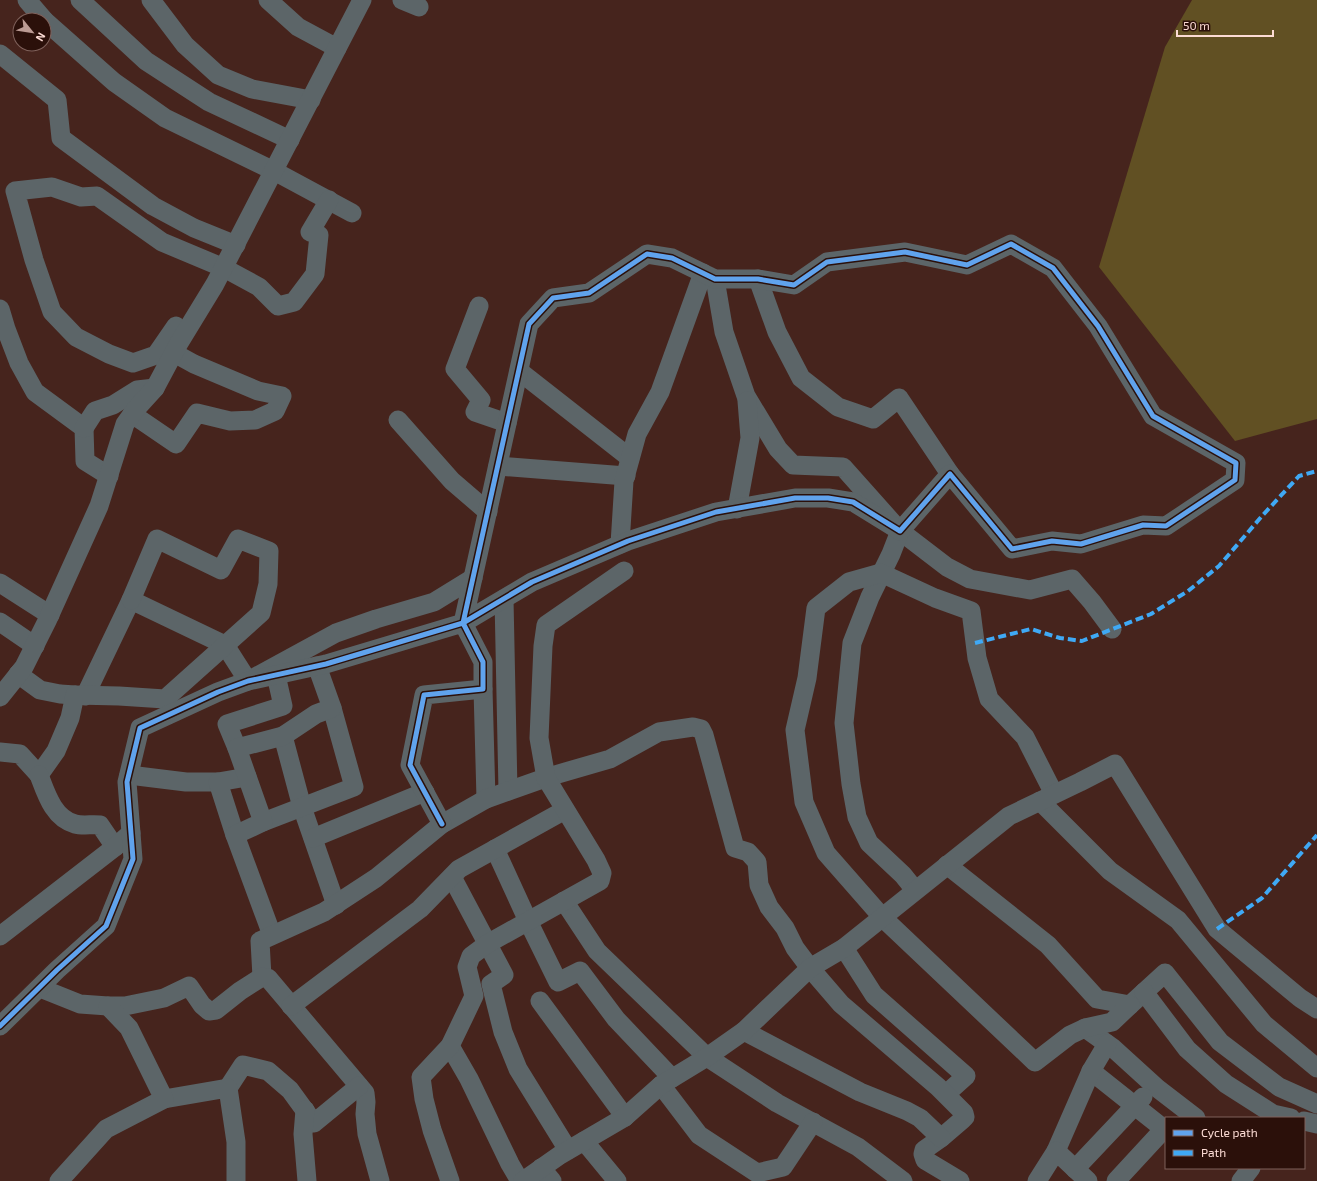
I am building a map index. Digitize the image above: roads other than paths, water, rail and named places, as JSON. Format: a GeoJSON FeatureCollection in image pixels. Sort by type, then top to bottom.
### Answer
{"type":"FeatureCollection","features":[{"type":"Feature","properties":{"kind":"street"},"geometry":{"type":"LineString","coordinates":[[27,0],[37,12]]}},
{"type":"Feature","properties":{"kind":"street"},"geometry":{"type":"LineString","coordinates":[[80,0],[146,61],[209,102],[290,140]]}},
{"type":"Feature","properties":{"kind":"street"},"geometry":{"type":"LineString","coordinates":[[150,0],[185,44],[218,75],[252,89],[311,100]]}},
{"type":"Feature","properties":{"kind":"street"},"geometry":{"type":"LineString","coordinates":[[268,0],[298,27],[337,48]]}},
{"type":"Feature","properties":{"kind":"street"},"geometry":{"type":"LineString","coordinates":[[1,693],[24,667],[50,615],[99,506],[125,424],[155,388],[224,268],[362,0]]}},
{"type":"Feature","properties":{"kind":"street"},"geometry":{"type":"LineString","coordinates":[[402,0],[419,7]]}},
{"type":"Feature","properties":{"kind":"street"},"geometry":{"type":"LineString","coordinates":[[52,27],[114,82],[165,118],[274,171],[352,213]]}},
{"type":"Feature","properties":{"kind":"street"},"geometry":{"type":"LineString","coordinates":[[0,54],[57,100],[61,138],[153,206],[194,228],[236,245]]}},
{"type":"Feature","properties":{"kind":"street"},"geometry":{"type":"LineString","coordinates":[[192,322],[180,320],[156,355],[133,363],[109,354],[76,337],[52,312],[34,260],[15,191],[52,187],[81,197],[97,196],[162,242],[224,268],[258,287],[278,306],[294,302],[315,274],[319,235],[310,232],[329,200]]}},
{"type":"Feature","properties":{"kind":"street"},"geometry":{"type":"LineString","coordinates":[[486,799],[483,662],[463,623],[529,324],[553,298],[589,293],[647,254],[672,258],[709,276],[758,279],[794,285],[827,262],[905,252],[967,265],[1011,244],[1053,268],[1098,326],[1153,416],[1236,463],[1235,480],[1166,526],[1143,525],[1081,544],[1052,541],[1012,549],[950,474],[899,398],[873,419],[838,407],[801,378],[777,332],[758,279]]}},
{"type":"Feature","properties":{"kind":"street"},"geometry":{"type":"LineString","coordinates":[[709,276],[724,332],[746,396],[778,449],[793,465],[843,467],[900,531]]}},
{"type":"Feature","properties":{"kind":"street"},"geometry":{"type":"LineString","coordinates":[[620,544],[628,467],[637,434],[660,392],[709,276]]}},
{"type":"Feature","properties":{"kind":"street"},"geometry":{"type":"LineString","coordinates":[[479,306],[455,369],[481,400],[475,412],[507,423]]}},
{"type":"Feature","properties":{"kind":"street"},"geometry":{"type":"LineString","coordinates":[[0,309],[19,363],[35,392],[84,428]]}},
{"type":"Feature","properties":{"kind":"street"},"geometry":{"type":"LineString","coordinates":[[132,414],[176,444],[197,414],[230,421],[255,420],[275,411],[282,396],[258,391],[194,364],[174,353]]}},
{"type":"Feature","properties":{"kind":"street"},"geometry":{"type":"LineString","coordinates":[[519,371],[628,467]]}},
{"type":"Feature","properties":{"kind":"street"},"geometry":{"type":"LineString","coordinates":[[109,476],[85,461],[84,428],[94,411],[113,405],[136,390],[155,388]]}},
{"type":"Feature","properties":{"kind":"street"},"geometry":{"type":"LineString","coordinates":[[736,509],[750,438],[746,396]]}},
{"type":"Feature","properties":{"kind":"street"},"geometry":{"type":"LineString","coordinates":[[398,420],[452,481],[488,512]]}},
{"type":"Feature","properties":{"kind":"street"},"geometry":{"type":"LineString","coordinates":[[498,466],[628,467]]}},
{"type":"Feature","properties":{"kind":"street"},"geometry":{"type":"LineString","coordinates":[[915,890],[898,870],[869,843],[857,818],[851,784],[844,723],[852,644],[870,597],[891,554],[900,531],[950,474]]}},
{"type":"Feature","properties":{"kind":"street"},"geometry":{"type":"LineString","coordinates":[[0,1026],[57,970],[106,926],[133,858],[127,782],[140,728],[218,692],[248,681],[317,666],[463,623],[532,582],[620,544],[716,512],[795,498],[828,498],[853,502],[900,531],[947,567],[970,578],[1030,590],[1072,579],[1092,602],[1112,630]]}},
{"type":"Feature","properties":{"kind":"street"},"geometry":{"type":"LineString","coordinates":[[18,674],[40,690],[60,694],[80,696],[119,696],[165,699],[261,613],[268,584],[269,551],[238,539],[221,570],[157,539],[131,600],[80,696],[56,751],[39,774]]}},
{"type":"Feature","properties":{"kind":"street"},"geometry":{"type":"LineString","coordinates":[[450,1181],[432,1130],[424,1098],[421,1077],[450,1046],[474,996],[467,967],[471,956],[487,944],[600,881],[602,873],[546,778],[540,738],[543,646],[546,625],[624,571]]}},
{"type":"Feature","properties":{"kind":"street"},"geometry":{"type":"LineString","coordinates":[[1317,1068],[1264,1024],[1178,920],[1110,871],[1047,797],[1025,737],[989,699],[977,658],[971,611],[935,598],[882,573],[849,582],[816,608],[807,678],[795,730],[804,802],[826,853],[883,918],[1034,1062],[1070,1035],[1085,1028],[1112,1022],[1165,973],[1220,1042],[1279,1086],[1317,1104]]}},
{"type":"Feature","properties":{"kind":"street"},"geometry":{"type":"LineString","coordinates":[[248,681],[336,633],[376,619],[434,602],[473,578]]}},
{"type":"Feature","properties":{"kind":"street"},"geometry":{"type":"LineString","coordinates":[[0,583],[50,615]]}},
{"type":"Feature","properties":{"kind":"street"},"geometry":{"type":"LineString","coordinates":[[504,599],[508,791]]}},
{"type":"Feature","properties":{"kind":"street"},"geometry":{"type":"LineString","coordinates":[[131,600],[225,645],[248,681]]}},
{"type":"Feature","properties":{"kind":"street"},"geometry":{"type":"LineString","coordinates":[[0,622],[35,646]]}},
{"type":"Feature","properties":{"kind":"street"},"geometry":{"type":"LineString","coordinates":[[234,835],[263,822],[354,787],[332,708],[317,666]]}},
{"type":"Feature","properties":{"kind":"street"},"geometry":{"type":"LineString","coordinates":[[263,822],[227,724],[283,706],[276,675]]}},
{"type":"Feature","properties":{"kind":"street"},"geometry":{"type":"LineString","coordinates":[[442,824],[410,765],[424,695],[483,689]]}},
{"type":"Feature","properties":{"kind":"street"},"geometry":{"type":"LineString","coordinates":[[237,748],[283,736],[316,714],[332,708]]}},
{"type":"Feature","properties":{"kind":"street"},"geometry":{"type":"LineString","coordinates":[[262,977],[260,941],[336,905],[376,878],[442,824],[486,799],[546,778],[610,759],[659,732],[693,727],[701,729],[704,735],[734,848],[748,852],[757,862],[759,885],[769,907],[785,928],[795,948],[810,968],[842,1004],[946,1094],[964,1114],[965,1117],[941,1138],[924,1150],[923,1154],[925,1160],[960,1181]]}},
{"type":"Feature","properties":{"kind":"street"},"geometry":{"type":"LineString","coordinates":[[283,736],[302,807],[336,905]]}},
{"type":"Feature","properties":{"kind":"street"},"geometry":{"type":"LineString","coordinates":[[0,752],[20,754],[39,774],[48,797],[58,815],[75,824],[100,825],[115,847]]}},
{"type":"Feature","properties":{"kind":"street"},"geometry":{"type":"LineString","coordinates":[[450,1046],[469,1079],[510,1164],[522,1181],[547,1175],[576,1146],[625,1117],[666,1081],[708,1057],[744,1031],[810,968],[844,948],[1009,816],[1115,764],[1217,929],[1300,998],[1317,1009]]}},
{"type":"Feature","properties":{"kind":"street"},"geometry":{"type":"LineString","coordinates":[[129,774],[186,782],[218,782],[247,777]]}},
{"type":"Feature","properties":{"kind":"street"},"geometry":{"type":"LineString","coordinates":[[218,782],[234,835],[272,935]]}},
{"type":"Feature","properties":{"kind":"street"},"geometry":{"type":"LineString","coordinates":[[312,838],[425,792]]}},
{"type":"Feature","properties":{"kind":"street"},"geometry":{"type":"LineString","coordinates":[[291,1006],[420,909],[459,869],[565,810]]}},
{"type":"Feature","properties":{"kind":"street"},"geometry":{"type":"LineString","coordinates":[[0,936],[131,833]]}},
{"type":"Feature","properties":{"kind":"street"},"geometry":{"type":"LineString","coordinates":[[495,849],[558,982],[580,971],[616,1020],[666,1081],[699,1136],[757,1177],[783,1167],[813,1122]]}},
{"type":"Feature","properties":{"kind":"street"},"geometry":{"type":"LineString","coordinates":[[947,865],[1048,945],[1097,999],[1130,1004]]}},
{"type":"Feature","properties":{"kind":"street"},"geometry":{"type":"LineString","coordinates":[[452,877],[504,975],[491,984],[503,1032],[518,1070],[576,1146],[617,1181]]}},
{"type":"Feature","properties":{"kind":"street"},"geometry":{"type":"LineString","coordinates":[[564,901],[597,951],[708,1057],[777,1103],[858,1147],[903,1181]]}},
{"type":"Feature","properties":{"kind":"street"},"geometry":{"type":"LineString","coordinates":[[844,948],[874,995],[966,1076],[946,1094]]}},
{"type":"Feature","properties":{"kind":"street"},"geometry":{"type":"LineString","coordinates":[[40,988],[80,1004],[125,1006],[164,998],[189,986],[202,1005],[209,1011],[216,1010],[240,991],[262,977],[268,978],[365,1093],[366,1102],[364,1114],[367,1134],[380,1181]]}},
{"type":"Feature","properties":{"kind":"street"},"geometry":{"type":"LineString","coordinates":[[1144,992],[1187,1049],[1226,1084],[1273,1114],[1286,1117]]}},
{"type":"Feature","properties":{"kind":"street"},"geometry":{"type":"LineString","coordinates":[[540,1002],[625,1117]]}},
{"type":"Feature","properties":{"kind":"street"},"geometry":{"type":"LineString","coordinates":[[108,1006],[129,1028],[164,1099]]}},
{"type":"Feature","properties":{"kind":"street"},"geometry":{"type":"LineString","coordinates":[[1085,1028],[1107,1044],[1154,1086],[1195,1117]]}},
{"type":"Feature","properties":{"kind":"street"},"geometry":{"type":"LineString","coordinates":[[744,1031],[860,1092],[914,1114],[941,1138]]}},
{"type":"Feature","properties":{"kind":"street"},"geometry":{"type":"LineString","coordinates":[[1037,1181],[1056,1151],[1091,1071],[1107,1044]]}},
{"type":"Feature","properties":{"kind":"street"},"geometry":{"type":"LineString","coordinates":[[236,1181],[236,1142],[228,1088],[243,1065],[268,1071],[290,1090],[314,1123],[360,1086]]}},
{"type":"Feature","properties":{"kind":"street"},"geometry":{"type":"LineString","coordinates":[[1091,1071],[1164,1129],[1116,1181]]}},
{"type":"Feature","properties":{"kind":"street"},"geometry":{"type":"LineString","coordinates":[[1056,1151],[1082,1175],[1135,1106],[1154,1086]]}},
{"type":"Feature","properties":{"kind":"street"},"geometry":{"type":"LineString","coordinates":[[60,1181],[106,1129],[164,1099],[228,1088]]}},
{"type":"Feature","properties":{"kind":"street"},"geometry":{"type":"LineString","coordinates":[[305,1110],[303,1134],[307,1181]]}},
{"type":"Feature","properties":{"kind":"street"},"geometry":{"type":"LineString","coordinates":[[1305,1121],[1317,1124]]}},
{"type":"Feature","properties":{"kind":"street"},"geometry":{"type":"LineString","coordinates":[[1241,1181],[1251,1169]]}}]}
